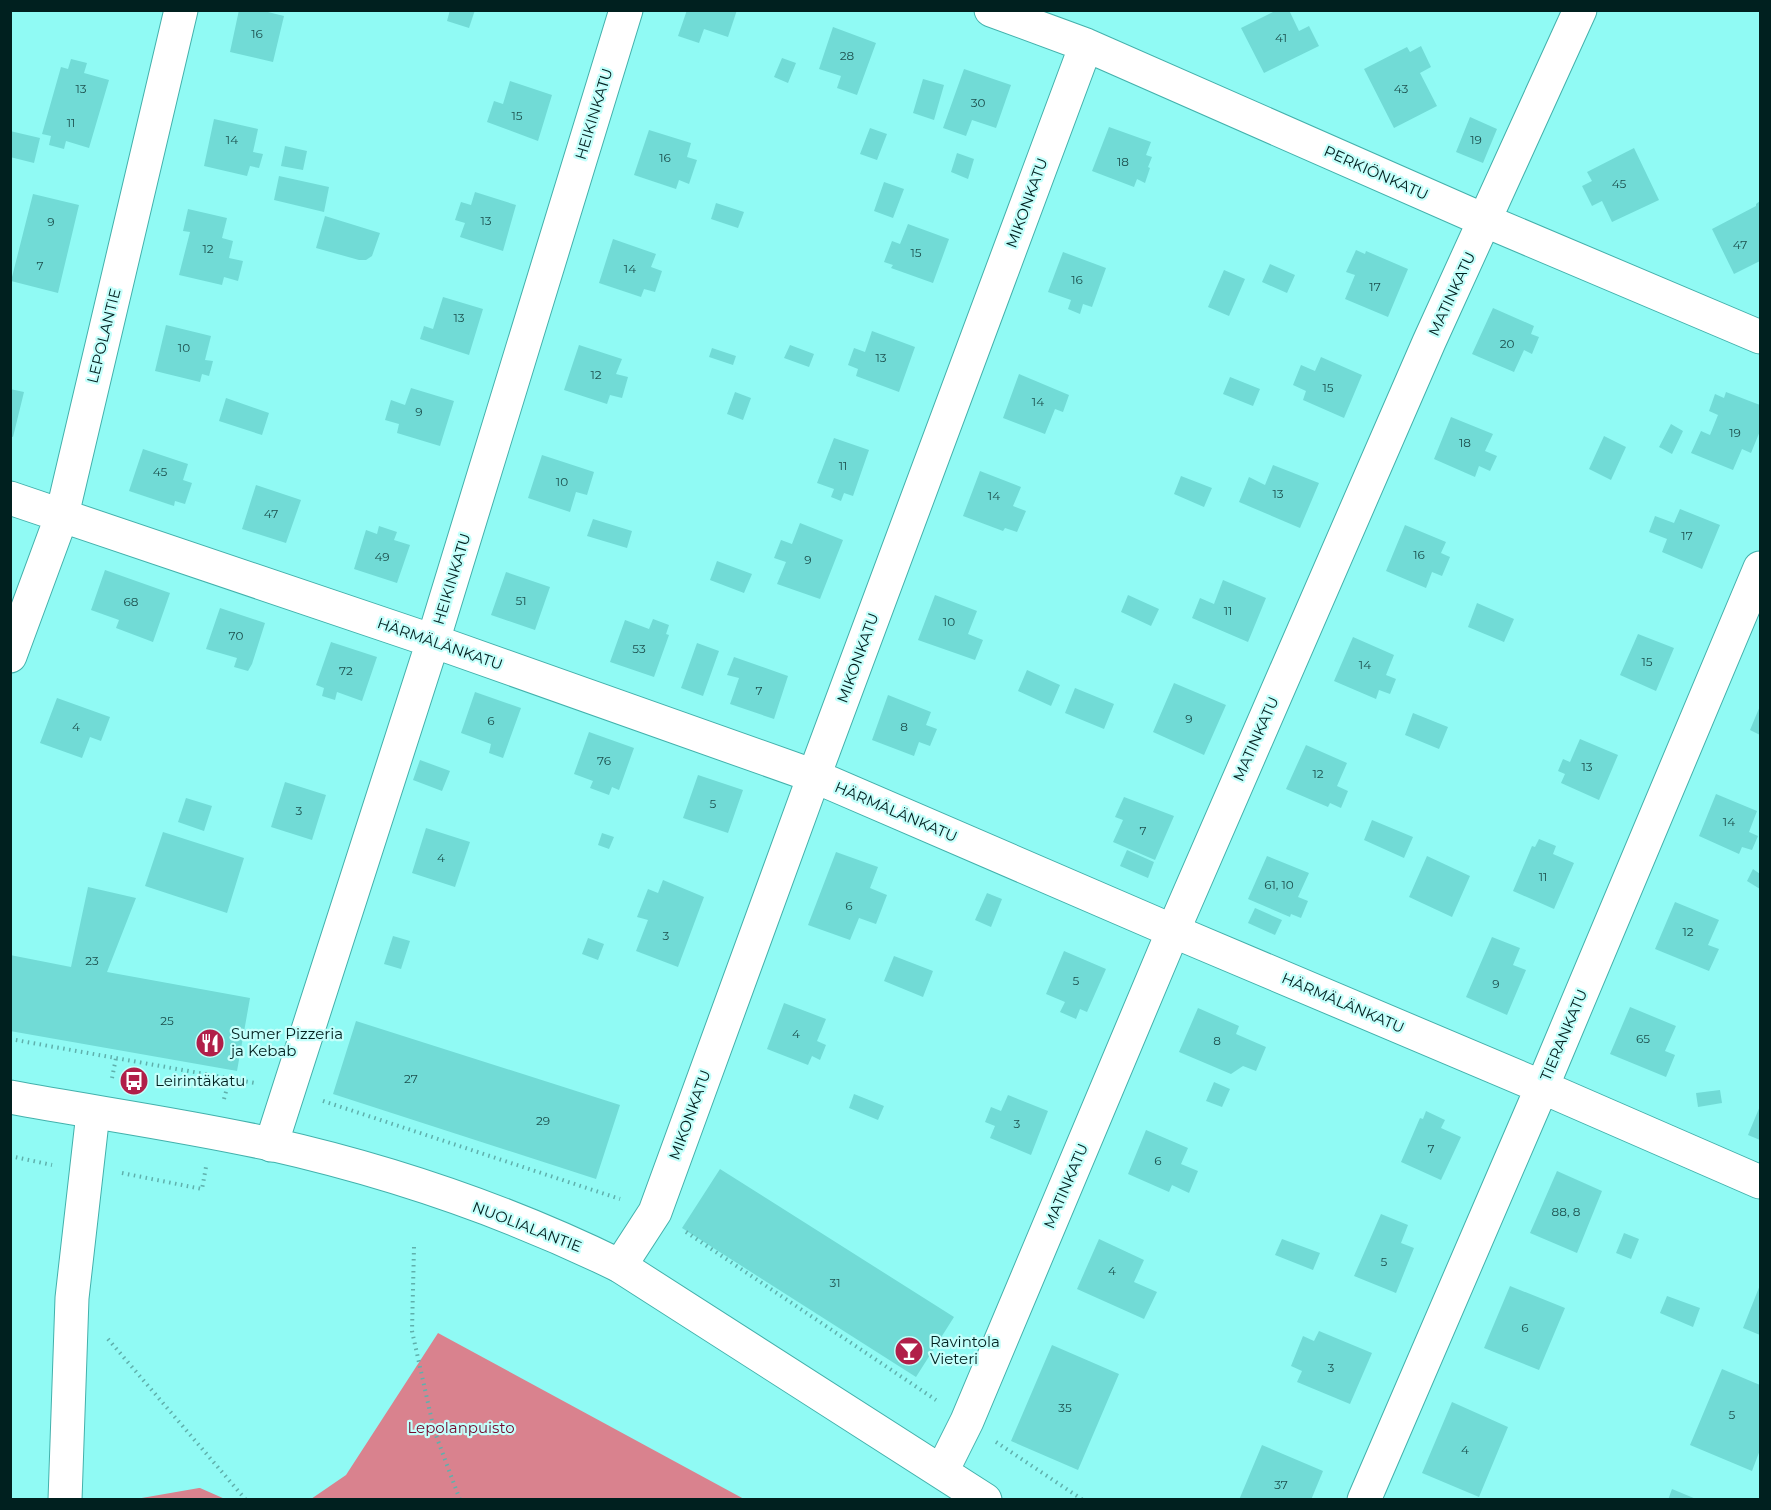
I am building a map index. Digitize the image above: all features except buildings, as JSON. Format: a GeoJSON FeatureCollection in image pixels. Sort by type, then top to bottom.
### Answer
{"type":"FeatureCollection","features":[{"type":"Feature","properties":{"kind":"street","name":"LEPOLANTIE"},"geometry":{"type":"LineString","coordinates":[[10,656],[62,515],[181,10]]}},
{"type":"Feature","properties":{"kind":"street","name":"HEIKINKATU"},"geometry":{"type":"LineString","coordinates":[[271,1145],[433,641],[626,10]]}},
{"type":"Feature","properties":{"kind":"street","name":"PERKIÖNKATU"},"geometry":{"type":"LineString","coordinates":[[991,10],[1086,45],[1486,221],[1761,337]]}},
{"type":"Feature","properties":{"kind":"street","name":"MATINKATU"},"geometry":{"type":"LineString","coordinates":[[942,1471],[967,1421],[1173,931],[1429,342],[1580,10]]}},
{"type":"Feature","properties":{"kind":"street","name":"MIKONKATU"},"geometry":{"type":"LineString","coordinates":[[620,1266],[655,1212],[814,776],[1086,45]]}},
{"type":"Feature","properties":{"kind":"street","name":"HÄRMÄLÄNKATU"},"geometry":{"type":"LineString","coordinates":[[10,498],[433,641],[814,776],[1761,1182]]}},
{"type":"Feature","properties":{"kind":"street","name":"TIERANKATU"},"geometry":{"type":"LineString","coordinates":[[1364,1500],[1542,1087],[1761,568]]}},
{"type":"Feature","properties":{"kind":"street","name":"NUOLIALANTIE"},"geometry":{"type":"LineString","coordinates":[[10,1097],[271,1145],[381,1174],[543,1231],[620,1266],[985,1500]]}},
{"type":"Feature","properties":{"kind":"street"},"geometry":{"type":"LineString","coordinates":[[65,1500],[72,1298],[93,1113]]}},
{"type":"Feature","properties":{"kind":"path"},"geometry":{"type":"LineString","coordinates":[[112,1078],[116,1058]]}},
{"type":"Feature","properties":{"kind":"path"},"geometry":{"type":"LineString","coordinates":[[10,1156],[54,1165],[87,1166],[202,1189]]}},
{"type":"Feature","properties":{"kind":"path"},"geometry":{"type":"LineString","coordinates":[[414,1247],[412,1331],[434,1430],[460,1500]]}},
{"type":"Feature","properties":{"kind":"path"},"geometry":{"type":"LineString","coordinates":[[72,1298],[246,1500]]}},
{"type":"Feature","properties":{"kind":"green space","name":"Lepolanpuisto"},"geometry":{"type":"Polygon","coordinates":[[[438,1333],[744,1499],[311,1499],[346,1475],[438,1333]]]}},
{"type":"Feature","properties":{"kind":"green space"},"geometry":{"type":"Polygon","coordinates":[[[199,1488],[225,1499],[136,1499],[199,1488]]]}},
{"type":"Feature","properties":{"kind":"place","name":"Sumer Pizzeria ja Kebab"},"geometry":{"type":"Point","coordinates":[210,1043]}},
{"type":"Feature","properties":{"kind":"place","name":"Leirintäkatu"},"geometry":{"type":"Point","coordinates":[134,1081]}},
{"type":"Feature","properties":{"kind":"place","name":"Ravintola Vieteri"},"geometry":{"type":"Point","coordinates":[909,1351]}}]}
